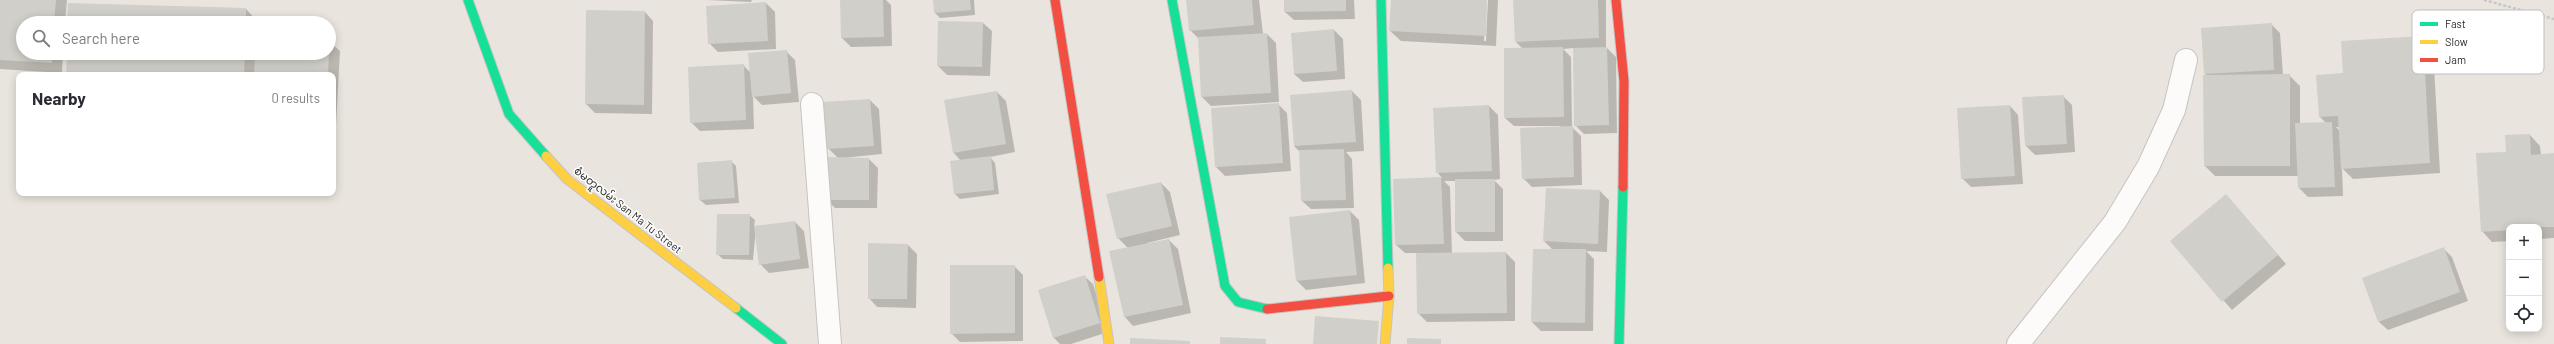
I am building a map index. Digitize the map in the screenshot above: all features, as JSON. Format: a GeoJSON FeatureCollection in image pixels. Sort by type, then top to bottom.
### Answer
{"type":"FeatureCollection","features":[{"type":"Feature","properties":{"kind":"street","name":"စံမတူလမ်း San Ma Tu Street"},"geometry":{"type":"LineString","coordinates":[[468,0],[508,114],[567,179],[782,344]]}},
{"type":"Feature","properties":{"kind":"street"},"geometry":{"type":"LineString","coordinates":[[1054,0],[1108,344]]}},
{"type":"Feature","properties":{"kind":"street"},"geometry":{"type":"LineString","coordinates":[[1172,0],[1225,286],[1238,302],[1262,309],[1389,296]]}},
{"type":"Feature","properties":{"kind":"street"},"geometry":{"type":"LineString","coordinates":[[1381,0],[1389,296],[1386,344]]}},
{"type":"Feature","properties":{"kind":"street"},"geometry":{"type":"LineString","coordinates":[[1616,0],[1624,81],[1621,334],[1619,344]]}},
{"type":"Feature","properties":{"kind":"street"},"geometry":{"type":"LineString","coordinates":[[2018,344],[2115,222],[2148,167],[2174,110],[2186,60]]}},
{"type":"Feature","properties":{"kind":"street"},"geometry":{"type":"LineString","coordinates":[[812,104],[830,344]]}},
{"type":"Feature","properties":{"kind":"path"},"geometry":{"type":"LineString","coordinates":[[2484,0],[2521,10]]}},
{"type":"Feature","properties":{"kind":"path"},"geometry":{"type":"LineString","coordinates":[[2544,16],[2554,19]]}},
{"type":"Feature","properties":{"kind":"building"},"geometry":{"type":"Polygon","coordinates":[[[0,0],[56,0],[55,16],[16,16],[16,60],[52,60],[52,63],[0,60],[0,0]]]}},
{"type":"Feature","properties":{"kind":"building"},"geometry":{"type":"Polygon","coordinates":[[[840,0],[883,0],[884,37],[841,38],[840,0]]]}},
{"type":"Feature","properties":{"kind":"building"},"geometry":{"type":"Polygon","coordinates":[[[933,0],[970,0],[971,10],[934,13],[933,0]]]}},
{"type":"Feature","properties":{"kind":"building"},"geometry":{"type":"Polygon","coordinates":[[[1186,0],[1252,0],[1254,25],[1189,31],[1186,0]]]}},
{"type":"Feature","properties":{"kind":"building"},"geometry":{"type":"Polygon","coordinates":[[[1284,0],[1346,0],[1346,11],[1284,12],[1284,0]]]}},
{"type":"Feature","properties":{"kind":"building"},"geometry":{"type":"Polygon","coordinates":[[[1391,0],[1487,0],[1486,36],[1389,31],[1391,0]]]}},
{"type":"Feature","properties":{"kind":"building"},"geometry":{"type":"Polygon","coordinates":[[[1513,0],[1598,0],[1599,38],[1515,42],[1513,0]]]}},
{"type":"Feature","properties":{"kind":"building"},"geometry":{"type":"Polygon","coordinates":[[[766,2],[768,41],[708,44],[706,6],[766,2]]]}},
{"type":"Feature","properties":{"kind":"building"},"geometry":{"type":"Polygon","coordinates":[[[68,3],[246,8],[246,16],[67,16],[68,3]]]}},
{"type":"Feature","properties":{"kind":"building"},"geometry":{"type":"Polygon","coordinates":[[[586,10],[645,11],[644,105],[585,104],[586,10]]]}},
{"type":"Feature","properties":{"kind":"building"},"geometry":{"type":"Polygon","coordinates":[[[938,21],[983,22],[982,67],[937,66],[938,21]]]}},
{"type":"Feature","properties":{"kind":"building"},"geometry":{"type":"Polygon","coordinates":[[[2272,23],[2274,70],[2204,74],[2201,28],[2272,23]]]}},
{"type":"Feature","properties":{"kind":"building"},"geometry":{"type":"Polygon","coordinates":[[[1334,29],[1337,71],[1294,74],[1291,33],[1334,29]]]}},
{"type":"Feature","properties":{"kind":"building"},"geometry":{"type":"Polygon","coordinates":[[[1267,33],[1271,93],[1201,97],[1198,37],[1267,33]]]}},
{"type":"Feature","properties":{"kind":"building"},"geometry":{"type":"Polygon","coordinates":[[[2412,37],[2412,74],[2425,74],[2430,163],[2341,169],[2338,116],[2319,117],[2316,75],[2343,73],[2341,41],[2412,37]]]}},
{"type":"Feature","properties":{"kind":"building"},"geometry":{"type":"Polygon","coordinates":[[[1563,47],[1564,117],[1504,118],[1504,48],[1563,47]]]}},
{"type":"Feature","properties":{"kind":"building"},"geometry":{"type":"Polygon","coordinates":[[[1607,47],[1609,125],[1574,126],[1573,48],[1607,47]]]}},
{"type":"Feature","properties":{"kind":"building"},"geometry":{"type":"Polygon","coordinates":[[[787,50],[791,93],[752,97],[748,53],[787,50]]]}},
{"type":"Feature","properties":{"kind":"building"},"geometry":{"type":"Polygon","coordinates":[[[67,60],[245,60],[244,72],[66,72],[67,60]]]}},
{"type":"Feature","properties":{"kind":"building"},"geometry":{"type":"Polygon","coordinates":[[[255,60],[329,60],[328,72],[254,72],[255,60]]]}},
{"type":"Feature","properties":{"kind":"building"},"geometry":{"type":"Polygon","coordinates":[[[744,64],[746,120],[690,123],[688,67],[744,64]]]}},
{"type":"Feature","properties":{"kind":"building"},"geometry":{"type":"Polygon","coordinates":[[[2290,74],[2290,166],[2204,166],[2203,75],[2290,74]]]}},
{"type":"Feature","properties":{"kind":"building"},"geometry":{"type":"Polygon","coordinates":[[[1352,90],[1356,142],[1294,146],[1290,95],[1352,90]]]}},
{"type":"Feature","properties":{"kind":"building"},"geometry":{"type":"Polygon","coordinates":[[[997,91],[1006,144],[953,153],[944,100],[997,91]]]}},
{"type":"Feature","properties":{"kind":"building"},"geometry":{"type":"Polygon","coordinates":[[[2064,95],[2067,144],[2025,146],[2022,97],[2064,95]]]}},
{"type":"Feature","properties":{"kind":"building"},"geometry":{"type":"Polygon","coordinates":[[[870,99],[874,146],[827,149],[823,102],[870,99]]]}},
{"type":"Feature","properties":{"kind":"building"},"geometry":{"type":"Polygon","coordinates":[[[1279,103],[1283,163],[1215,167],[1211,108],[1279,103]]]}},
{"type":"Feature","properties":{"kind":"building"},"geometry":{"type":"Polygon","coordinates":[[[1489,105],[1492,171],[1436,173],[1433,108],[1489,105]]]}},
{"type":"Feature","properties":{"kind":"building"},"geometry":{"type":"Polygon","coordinates":[[[2010,105],[2015,176],[1961,179],[1957,108],[2010,105]]]}},
{"type":"Feature","properties":{"kind":"building"},"geometry":{"type":"Polygon","coordinates":[[[2332,122],[2335,187],[2298,188],[2295,123],[2332,122]]]}},
{"type":"Feature","properties":{"kind":"building"},"geometry":{"type":"Polygon","coordinates":[[[1573,126],[1574,177],[1522,179],[1520,128],[1573,126]]]}},
{"type":"Feature","properties":{"kind":"building"},"geometry":{"type":"Polygon","coordinates":[[[2530,134],[2531,155],[2554,153],[2554,227],[2542,227],[2542,224],[2506,224],[2506,230],[2481,232],[2476,153],[2506,152],[2505,135],[2530,134]]]}},
{"type":"Feature","properties":{"kind":"building"},"geometry":{"type":"Polygon","coordinates":[[[1344,149],[1346,200],[1301,201],[1299,150],[1344,149]]]}},
{"type":"Feature","properties":{"kind":"building"},"geometry":{"type":"Polygon","coordinates":[[[991,156],[994,190],[954,194],[950,161],[991,156]]]}},
{"type":"Feature","properties":{"kind":"building"},"geometry":{"type":"Polygon","coordinates":[[[825,157],[869,158],[869,200],[825,200],[825,157]]]}},
{"type":"Feature","properties":{"kind":"building"},"geometry":{"type":"Polygon","coordinates":[[[732,160],[735,198],[699,200],[697,163],[732,160]]]}},
{"type":"Feature","properties":{"kind":"building"},"geometry":{"type":"Polygon","coordinates":[[[1441,177],[1444,244],[1395,245],[1393,179],[1441,177]]]}},
{"type":"Feature","properties":{"kind":"building"},"geometry":{"type":"Polygon","coordinates":[[[1455,179],[1495,179],[1495,232],[1455,232],[1455,179]]]}},
{"type":"Feature","properties":{"kind":"building"},"geometry":{"type":"Polygon","coordinates":[[[1161,182],[1172,226],[1117,239],[1106,194],[1161,182]]]}},
{"type":"Feature","properties":{"kind":"building"},"geometry":{"type":"Polygon","coordinates":[[[1546,188],[1600,190],[1598,244],[1543,241],[1546,188]]]}},
{"type":"Feature","properties":{"kind":"building"},"geometry":{"type":"Polygon","coordinates":[[[2226,194],[2278,255],[2222,302],[2170,241],[2226,194]]]}},
{"type":"Feature","properties":{"kind":"building"},"geometry":{"type":"Polygon","coordinates":[[[1350,210],[1357,275],[1296,281],[1289,217],[1350,210]]]}},
{"type":"Feature","properties":{"kind":"building"},"geometry":{"type":"Polygon","coordinates":[[[717,214],[750,214],[749,255],[716,255],[717,214]]]}},
{"type":"Feature","properties":{"kind":"building"},"geometry":{"type":"Polygon","coordinates":[[[795,221],[800,259],[759,265],[754,226],[795,221]]]}},
{"type":"Feature","properties":{"kind":"building"},"geometry":{"type":"Polygon","coordinates":[[[1169,239],[1183,305],[1124,317],[1109,251],[1169,239]]]}},
{"type":"Feature","properties":{"kind":"building"},"geometry":{"type":"Polygon","coordinates":[[[868,243],[908,244],[907,299],[868,299],[868,243]]]}},
{"type":"Feature","properties":{"kind":"building"},"geometry":{"type":"Polygon","coordinates":[[[2444,247],[2460,292],[2378,322],[2362,278],[2444,247]]]}},
{"type":"Feature","properties":{"kind":"building"},"geometry":{"type":"Polygon","coordinates":[[[1533,249],[1586,249],[1585,323],[1531,322],[1533,249]]]}},
{"type":"Feature","properties":{"kind":"building"},"geometry":{"type":"Polygon","coordinates":[[[1506,252],[1507,313],[1417,314],[1416,253],[1506,252]]]}},
{"type":"Feature","properties":{"kind":"building"},"geometry":{"type":"Polygon","coordinates":[[[950,265],[1015,265],[1015,333],[950,334],[950,265]]]}},
{"type":"Feature","properties":{"kind":"building"},"geometry":{"type":"Polygon","coordinates":[[[1085,275],[1100,323],[1053,338],[1038,290],[1085,275]]]}},
{"type":"Feature","properties":{"kind":"building"},"geometry":{"type":"Polygon","coordinates":[[[1315,316],[1379,321],[1377,344],[1313,344],[1315,316]]]}},
{"type":"Feature","properties":{"kind":"building"},"geometry":{"type":"Polygon","coordinates":[[[1220,337],[1266,339],[1266,344],[1220,344],[1220,337]]]}},
{"type":"Feature","properties":{"kind":"building"},"geometry":{"type":"Polygon","coordinates":[[[1130,338],[1190,341],[1190,344],[1130,344],[1130,338]]]}},
{"type":"Feature","properties":{"kind":"building"},"geometry":{"type":"Polygon","coordinates":[[[1407,338],[1441,339],[1441,344],[1407,344],[1407,338]]]}},
{"type":"Feature","properties":{"kind":"traffic: fast"},"geometry":{"type":"LineString","coordinates":[[468,0],[509,114],[546,156]]}},
{"type":"Feature","properties":{"kind":"traffic: fast"},"geometry":{"type":"LineString","coordinates":[[1172,0],[1225,286],[1238,302],[1267,309]]}},
{"type":"Feature","properties":{"kind":"traffic: fast"},"geometry":{"type":"LineString","coordinates":[[1381,0],[1388,268]]}},
{"type":"Feature","properties":{"kind":"traffic: fast"},"geometry":{"type":"LineString","coordinates":[[1619,344],[1623,187]]}},
{"type":"Feature","properties":{"kind":"traffic: fast"},"geometry":{"type":"LineString","coordinates":[[736,308],[782,344]]}},
{"type":"Feature","properties":{"kind":"traffic: slow"},"geometry":{"type":"LineString","coordinates":[[546,156],[567,179],[736,308]]}},
{"type":"Feature","properties":{"kind":"traffic: slow"},"geometry":{"type":"LineString","coordinates":[[1385,344],[1389,296],[1388,268]]}},
{"type":"Feature","properties":{"kind":"traffic: slow"},"geometry":{"type":"LineString","coordinates":[[1099,277],[1109,344]]}},
{"type":"Feature","properties":{"kind":"traffic: jam"},"geometry":{"type":"LineString","coordinates":[[1055,0],[1099,277]]}},
{"type":"Feature","properties":{"kind":"traffic: jam"},"geometry":{"type":"LineString","coordinates":[[1616,0],[1624,81],[1623,187]]}},
{"type":"Feature","properties":{"kind":"traffic: jam"},"geometry":{"type":"LineString","coordinates":[[1267,309],[1389,296]]}}]}
